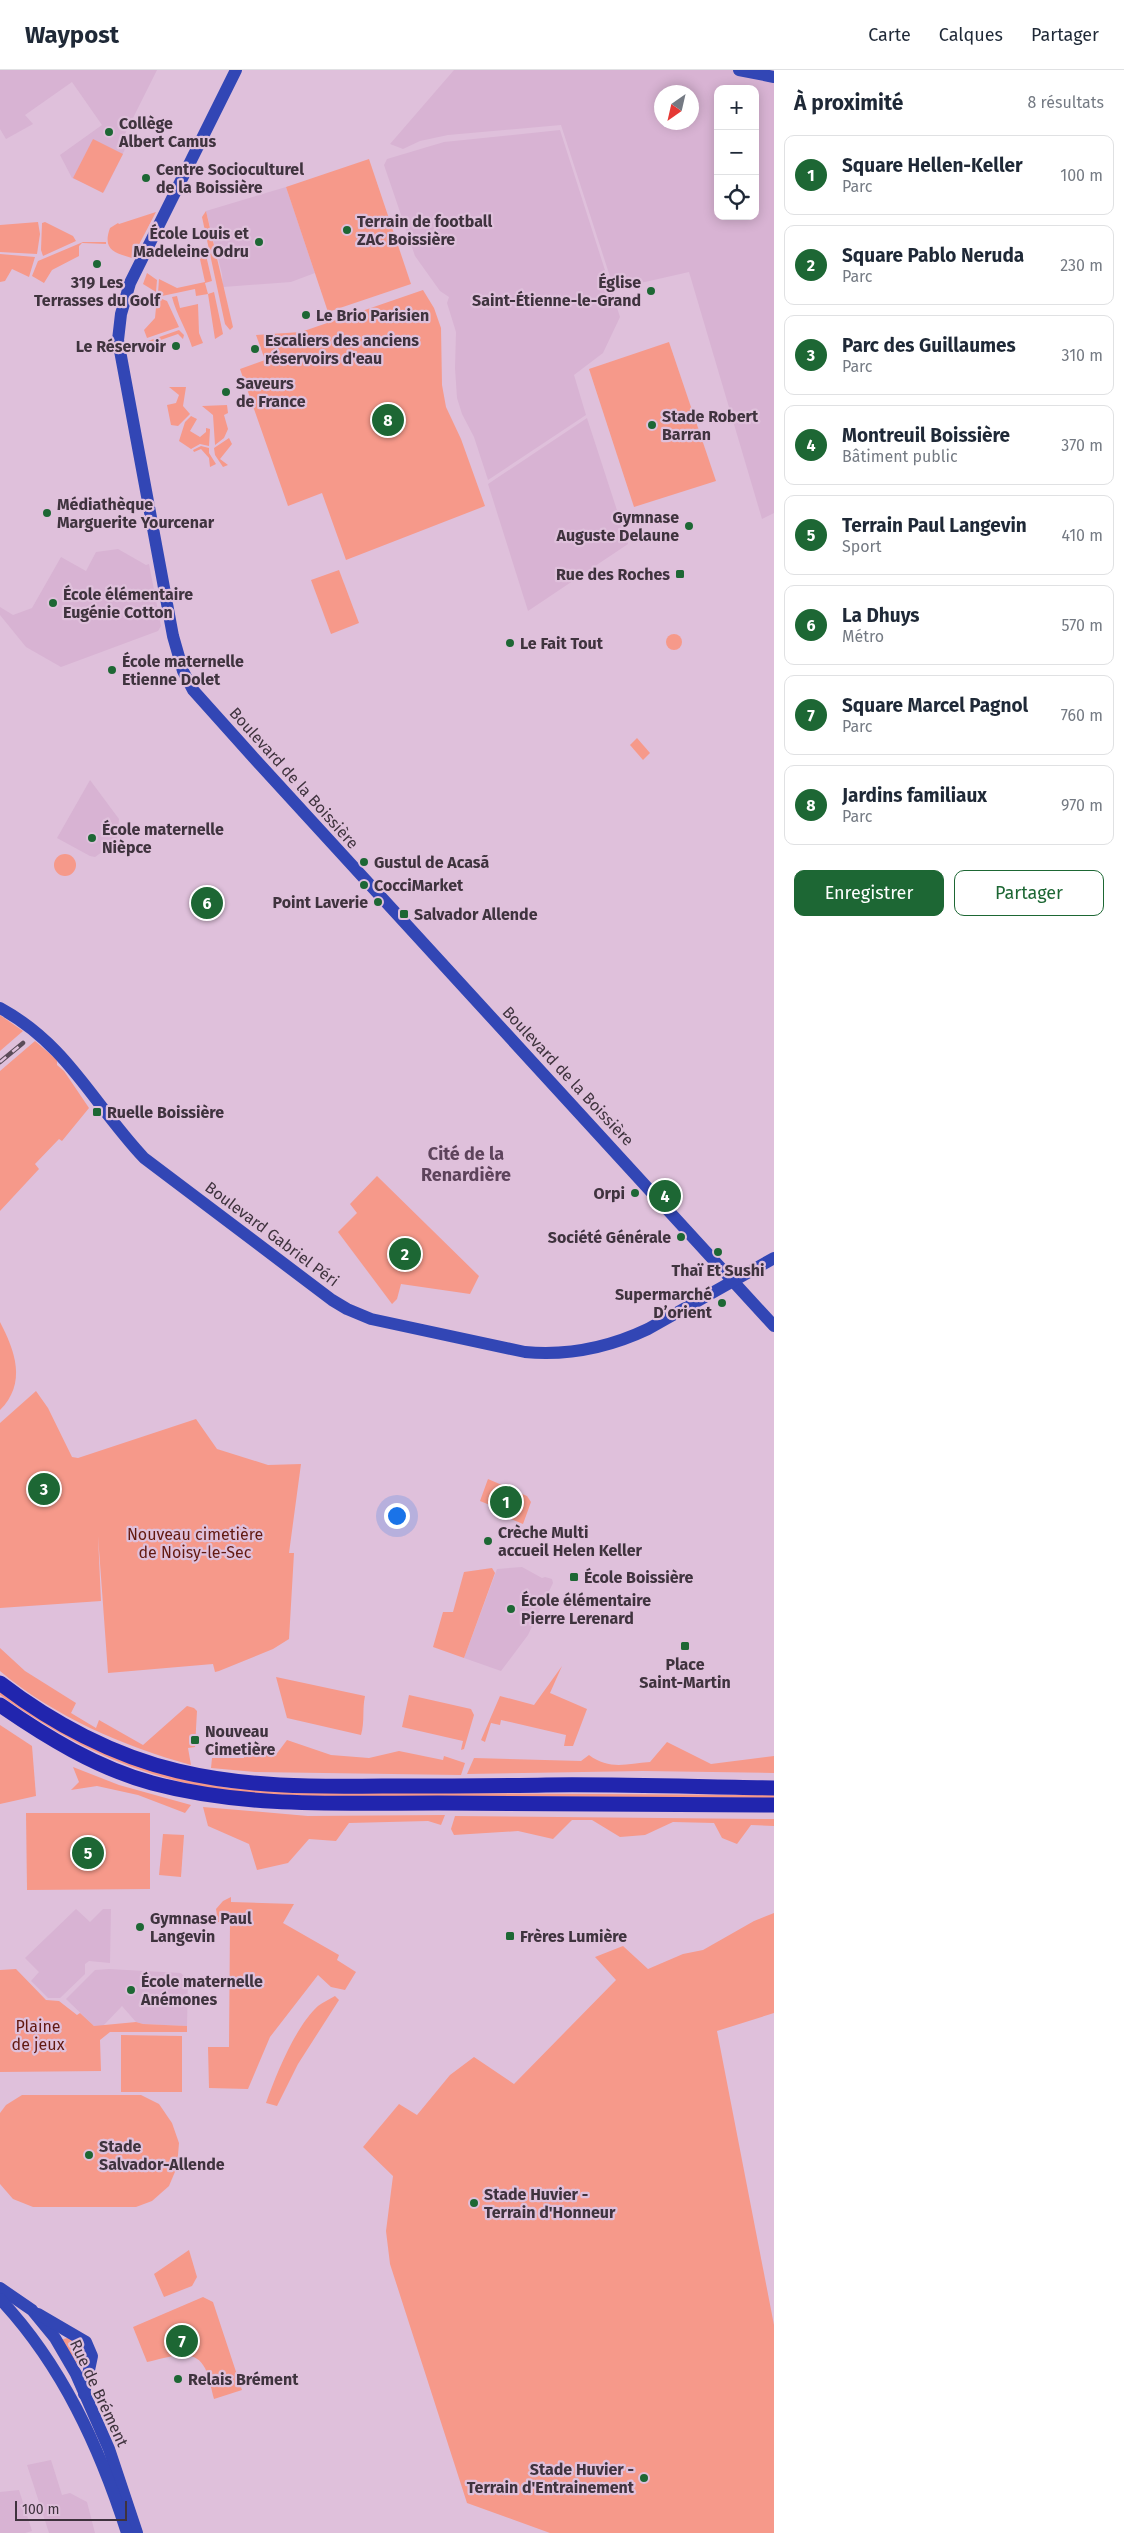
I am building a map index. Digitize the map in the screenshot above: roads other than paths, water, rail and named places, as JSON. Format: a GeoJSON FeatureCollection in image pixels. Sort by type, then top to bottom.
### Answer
{"type":"FeatureCollection","features":[{"type":"Feature","properties":{"kind":"highway"},"geometry":{"type":"LineString","coordinates":[[0,1683],[40,1711],[79,1734],[119,1751],[178,1771],[225,1780],[262,1784],[774,1788]]}},
{"type":"Feature","properties":{"kind":"highway"},"geometry":{"type":"LineString","coordinates":[[0,1705],[69,1748],[106,1767],[151,1783],[224,1798],[259,1801],[774,1806]]}},
{"type":"Feature","properties":{"kind":"highway"},"geometry":{"type":"LineString","coordinates":[[731,1788],[747,1780],[774,1778]]}},
{"type":"Feature","properties":{"kind":"main road","name":"Boulevard de la Boissière"},"geometry":{"type":"LineString","coordinates":[[236,70],[130,283],[121,314],[118,340],[173,636],[187,680],[193,690],[253,757],[774,1326]]}},
{"type":"Feature","properties":{"kind":"main road"},"geometry":{"type":"LineString","coordinates":[[740,70],[774,77]]}},
{"type":"Feature","properties":{"kind":"main road","name":"Boulevard Gabriel Péri"},"geometry":{"type":"LineString","coordinates":[[0,1008],[35,1031],[66,1060],[129,1142],[144,1158],[332,1300],[371,1319],[518,1351],[544,1354],[594,1349],[626,1339],[648,1329],[774,1258]]}},
{"type":"Feature","properties":{"kind":"main road","name":"Rue de Brément"},"geometry":{"type":"LineString","coordinates":[[0,2288],[32,2310],[62,2381],[96,2447],[127,2533]]}},
{"type":"Feature","properties":{"kind":"main road"},"geometry":{"type":"LineString","coordinates":[[0,2299],[48,2347],[62,2368],[82,2375],[92,2356],[86,2342],[32,2310]]}},
{"type":"Feature","properties":{"kind":"main road"},"geometry":{"type":"LineString","coordinates":[[48,2347],[62,2334],[73,2333]]}},
{"type":"Feature","properties":{"kind":"main road","name":"Rue de Brément"},"geometry":{"type":"LineString","coordinates":[[82,2375],[84,2394],[109,2449],[137,2533]]}},
{"type":"Feature","properties":{"kind":"railway"},"geometry":{"type":"LineString","coordinates":[[0,1062],[23,1043]]}},
{"type":"Feature","properties":{"kind":"place","name":"Collège Albert Camus"},"geometry":{"type":"Point","coordinates":[109,132]}},
{"type":"Feature","properties":{"kind":"place","name":"Centre Socioculturel de la Boissière"},"geometry":{"type":"Point","coordinates":[146,178]}},
{"type":"Feature","properties":{"kind":"place","name":"Terrain de football ZAC Boissière"},"geometry":{"type":"Point","coordinates":[347,230]}},
{"type":"Feature","properties":{"kind":"place","name":"École Louis et Madeleine Odru"},"geometry":{"type":"Point","coordinates":[259,242]}},
{"type":"Feature","properties":{"kind":"place","name":"319 Les Terrasses du Golf"},"geometry":{"type":"Point","coordinates":[97,264]}},
{"type":"Feature","properties":{"kind":"place","name":"Église Saint-Étienne-le-Grand"},"geometry":{"type":"Point","coordinates":[651,291]}},
{"type":"Feature","properties":{"kind":"place","name":"Le Brio Parisien"},"geometry":{"type":"Point","coordinates":[306,315]}},
{"type":"Feature","properties":{"kind":"place","name":"Le Réservoir"},"geometry":{"type":"Point","coordinates":[176,346]}},
{"type":"Feature","properties":{"kind":"place","name":"Escaliers des anciens réservoirs d'eau"},"geometry":{"type":"Point","coordinates":[255,349]}},
{"type":"Feature","properties":{"kind":"place","name":"Saveurs de France"},"geometry":{"type":"Point","coordinates":[226,392]}},
{"type":"Feature","properties":{"kind":"place","name":"Jardins familiaux"},"geometry":{"type":"Point","coordinates":[388,420]}},
{"type":"Feature","properties":{"kind":"place","name":"Stade Robert Barran"},"geometry":{"type":"Point","coordinates":[652,425]}},
{"type":"Feature","properties":{"kind":"place","name":"Médiathèque Marguerite Yourcenar"},"geometry":{"type":"Point","coordinates":[47,513]}},
{"type":"Feature","properties":{"kind":"place","name":"Gymnase Auguste Delaune"},"geometry":{"type":"Point","coordinates":[689,526]}},
{"type":"Feature","properties":{"kind":"place","name":"Rue des Roches"},"geometry":{"type":"Point","coordinates":[680,574]}},
{"type":"Feature","properties":{"kind":"place","name":"École élémentaire Eugénie Cotton"},"geometry":{"type":"Point","coordinates":[53,603]}},
{"type":"Feature","properties":{"kind":"place","name":"Le Fait Tout"},"geometry":{"type":"Point","coordinates":[510,643]}},
{"type":"Feature","properties":{"kind":"place","name":"École maternelle Etienne Dolet"},"geometry":{"type":"Point","coordinates":[112,670]}},
{"type":"Feature","properties":{"kind":"place","name":"École maternelle Nièpce"},"geometry":{"type":"Point","coordinates":[92,838]}},
{"type":"Feature","properties":{"kind":"place","name":"Gustul de Acasã"},"geometry":{"type":"Point","coordinates":[364,862]}},
{"type":"Feature","properties":{"kind":"place","name":"CocciMarket"},"geometry":{"type":"Point","coordinates":[364,885]}},
{"type":"Feature","properties":{"kind":"place","name":"Point Laverie"},"geometry":{"type":"Point","coordinates":[378,902]}},
{"type":"Feature","properties":{"kind":"place","name":"La Dhuys"},"geometry":{"type":"Point","coordinates":[207,903]}},
{"type":"Feature","properties":{"kind":"place","name":"Salvador Allende"},"geometry":{"type":"Point","coordinates":[404,914]}},
{"type":"Feature","properties":{"kind":"place","name":"Ruelle Boissière"},"geometry":{"type":"Point","coordinates":[97,1112]}},
{"type":"Feature","properties":{"kind":"place","name":"Orpi"},"geometry":{"type":"Point","coordinates":[635,1193]}},
{"type":"Feature","properties":{"kind":"place","name":"Montreuil Boissière"},"geometry":{"type":"Point","coordinates":[665,1196]}},
{"type":"Feature","properties":{"kind":"place","name":"Société Générale"},"geometry":{"type":"Point","coordinates":[681,1237]}},
{"type":"Feature","properties":{"kind":"place","name":"Thaï Et Sushi"},"geometry":{"type":"Point","coordinates":[718,1252]}},
{"type":"Feature","properties":{"kind":"place","name":"Square Pablo Neruda"},"geometry":{"type":"Point","coordinates":[405,1254]}},
{"type":"Feature","properties":{"kind":"place","name":"Supermarché D’orient"},"geometry":{"type":"Point","coordinates":[722,1303]}},
{"type":"Feature","properties":{"kind":"place","name":"Parc des Guillaumes"},"geometry":{"type":"Point","coordinates":[44,1489]}},
{"type":"Feature","properties":{"kind":"place","name":"Square Hellen-Keller"},"geometry":{"type":"Point","coordinates":[506,1502]}},
{"type":"Feature","properties":{"kind":"place","name":"Crèche Multi accueil Helen Keller"},"geometry":{"type":"Point","coordinates":[488,1541]}},
{"type":"Feature","properties":{"kind":"place","name":"École Boissière"},"geometry":{"type":"Point","coordinates":[574,1577]}},
{"type":"Feature","properties":{"kind":"place","name":"École élémentaire Pierre Lerenard"},"geometry":{"type":"Point","coordinates":[511,1609]}},
{"type":"Feature","properties":{"kind":"place","name":"Place Saint-Martin"},"geometry":{"type":"Point","coordinates":[685,1646]}},
{"type":"Feature","properties":{"kind":"place","name":"Nouveau Cimetière"},"geometry":{"type":"Point","coordinates":[195,1740]}},
{"type":"Feature","properties":{"kind":"place","name":"Terrain Paul Langevin"},"geometry":{"type":"Point","coordinates":[88,1853]}},
{"type":"Feature","properties":{"kind":"place","name":"Gymnase Paul Langevin"},"geometry":{"type":"Point","coordinates":[140,1927]}},
{"type":"Feature","properties":{"kind":"place","name":"Frères Lumière"},"geometry":{"type":"Point","coordinates":[510,1936]}},
{"type":"Feature","properties":{"kind":"place","name":"École maternelle Anémones"},"geometry":{"type":"Point","coordinates":[131,1990]}},
{"type":"Feature","properties":{"kind":"place","name":"Stade Salvador-Allende"},"geometry":{"type":"Point","coordinates":[89,2155]}},
{"type":"Feature","properties":{"kind":"place","name":"Stade Huvier - Terrain d'Honneur"},"geometry":{"type":"Point","coordinates":[474,2203]}},
{"type":"Feature","properties":{"kind":"place","name":"Square Marcel Pagnol"},"geometry":{"type":"Point","coordinates":[182,2341]}},
{"type":"Feature","properties":{"kind":"place","name":"Relais Brément"},"geometry":{"type":"Point","coordinates":[178,2379]}},
{"type":"Feature","properties":{"kind":"place","name":"Stade Huvier - Terrain d'Entrainement"},"geometry":{"type":"Point","coordinates":[644,2478]}},
{"type":"Feature","properties":{"kind":"district","name":"Cité de la Renardière"},"geometry":{"type":"Point","coordinates":[466,1164]}},
{"type":"Feature","properties":{"kind":"park label","name":"Nouveau cimetière de Noisy-le-Sec"},"geometry":{"type":"Point","coordinates":[195,1543]}},
{"type":"Feature","properties":{"kind":"park label","name":"Plaine de jeux"},"geometry":{"type":"Point","coordinates":[38,2035]}}]}
